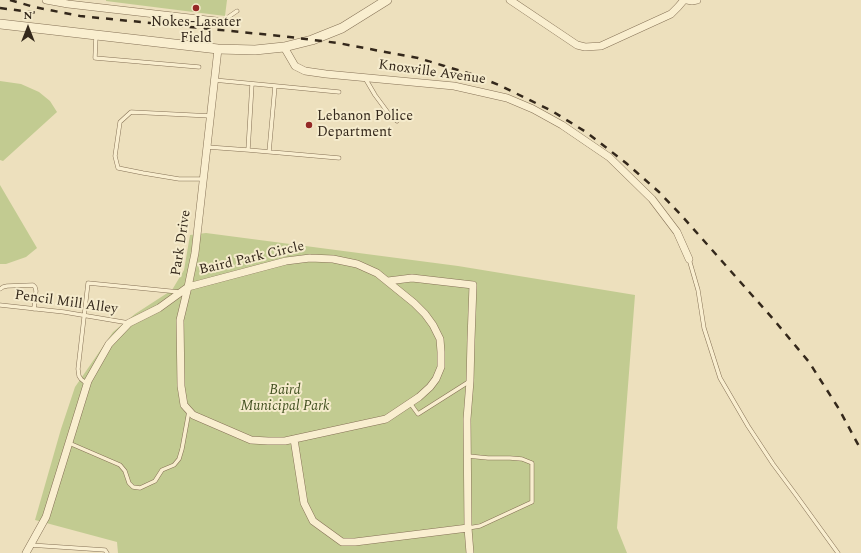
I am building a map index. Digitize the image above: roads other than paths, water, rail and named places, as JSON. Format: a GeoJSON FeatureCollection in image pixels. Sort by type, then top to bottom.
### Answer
{"type":"FeatureCollection","features":[{"type":"Feature","properties":{"kind":"street"},"geometry":{"type":"LineString","coordinates":[[46,0],[68,4],[216,21]]}},
{"type":"Feature","properties":{"kind":"street"},"geometry":{"type":"LineString","coordinates":[[0,24],[218,49],[255,50],[284,47],[312,40],[342,28],[388,0]]}},
{"type":"Feature","properties":{"kind":"street"},"geometry":{"type":"LineString","coordinates":[[510,0],[577,45],[585,47],[601,46],[671,14],[684,0]]}},
{"type":"Feature","properties":{"kind":"street"},"geometry":{"type":"LineString","coordinates":[[687,0],[697,0]]}},
{"type":"Feature","properties":{"kind":"street","name":"Knoxville Avenue"},"geometry":{"type":"LineString","coordinates":[[284,47],[295,66],[304,71],[454,86],[507,98],[533,109],[562,125],[609,157],[652,198],[677,232],[689,259]]}},
{"type":"Feature","properties":{"kind":"street","name":"Park Drive"},"geometry":{"type":"LineString","coordinates":[[26,553],[46,517],[87,384],[109,344],[129,323],[159,308],[188,287],[195,253],[218,49]]}},
{"type":"Feature","properties":{"kind":"street","name":"Baird Park Circle"},"geometry":{"type":"LineString","coordinates":[[310,258],[333,259],[357,264],[377,272],[388,281],[414,303],[433,325],[440,339],[441,367],[436,379],[430,387],[419,397],[386,419],[285,441],[251,440],[193,415],[184,405],[181,386],[180,320],[188,287],[286,261],[310,258]]}},
{"type":"Feature","properties":{"kind":"street"},"geometry":{"type":"LineString","coordinates":[[388,281],[412,278],[474,285],[468,419],[468,528],[470,553]]}},
{"type":"Feature","properties":{"kind":"street"},"geometry":{"type":"LineString","coordinates":[[294,439],[304,503],[313,521],[342,542],[355,542],[468,528]]}},
{"type":"Feature","properties":{"kind":"lane"},"geometry":{"type":"LineString","coordinates":[[216,21],[224,20],[237,11]]}},
{"type":"Feature","properties":{"kind":"lane"},"geometry":{"type":"LineString","coordinates":[[96,35],[95,58],[199,67]]}},
{"type":"Feature","properties":{"kind":"lane"},"geometry":{"type":"LineString","coordinates":[[365,78],[389,114],[397,121]]}},
{"type":"Feature","properties":{"kind":"lane"},"geometry":{"type":"LineString","coordinates":[[214,80],[340,92]]}},
{"type":"Feature","properties":{"kind":"lane"},"geometry":{"type":"LineString","coordinates":[[248,150],[252,84]]}},
{"type":"Feature","properties":{"kind":"lane"},"geometry":{"type":"LineString","coordinates":[[269,152],[276,86]]}},
{"type":"Feature","properties":{"kind":"lane"},"geometry":{"type":"LineString","coordinates":[[204,179],[179,179],[118,168],[115,156],[120,122],[131,112],[211,116]]}},
{"type":"Feature","properties":{"kind":"lane"},"geometry":{"type":"LineString","coordinates":[[207,147],[338,158]]}},
{"type":"Feature","properties":{"kind":"lane"},"geometry":{"type":"LineString","coordinates":[[689,259],[698,290],[704,328],[720,378],[748,426],[773,464],[838,553]]}},
{"type":"Feature","properties":{"kind":"lane"},"geometry":{"type":"LineString","coordinates":[[87,384],[79,376],[78,369],[88,284],[181,292]]}},
{"type":"Feature","properties":{"kind":"lane"},"geometry":{"type":"LineString","coordinates":[[0,289],[6,286],[32,285],[36,290],[34,309]]}},
{"type":"Feature","properties":{"kind":"lane","name":"Pencil Mill Alley"},"geometry":{"type":"LineString","coordinates":[[0,305],[64,312],[129,323]]}},
{"type":"Feature","properties":{"kind":"lane"},"geometry":{"type":"LineString","coordinates":[[410,403],[418,414],[470,380]]}},
{"type":"Feature","properties":{"kind":"lane"},"geometry":{"type":"LineString","coordinates":[[69,443],[120,465],[125,471],[129,483],[133,487],[140,488],[155,481],[162,470],[174,465],[179,459],[189,410]]}},
{"type":"Feature","properties":{"kind":"lane"},"geometry":{"type":"LineString","coordinates":[[468,456],[522,459],[532,463],[532,502],[480,526],[468,528]]}},
{"type":"Feature","properties":{"kind":"lane"},"geometry":{"type":"LineString","coordinates":[[30,545],[105,550],[107,553]]}},
{"type":"Feature","properties":{"kind":"railway"},"geometry":{"type":"LineString","coordinates":[[10,0],[34,7],[80,16],[338,43],[418,58],[471,74],[499,85],[552,111],[586,132],[626,163],[659,192],[682,216],[809,362],[839,409],[861,450]]}},
{"type":"Feature","properties":{"kind":"railway"},"geometry":{"type":"LineString","coordinates":[[0,8],[38,13]]}},
{"type":"Feature","properties":{"kind":"place","name":"Nokes-Lasater Field"},"geometry":{"type":"Point","coordinates":[196,8]}},
{"type":"Feature","properties":{"kind":"place","name":"Lebanon Police Department"},"geometry":{"type":"Point","coordinates":[309,125]}},
{"type":"Feature","properties":{"kind":"park label","name":"Baird Municipal Park"},"geometry":{"type":"Point","coordinates":[285,400]}}]}
